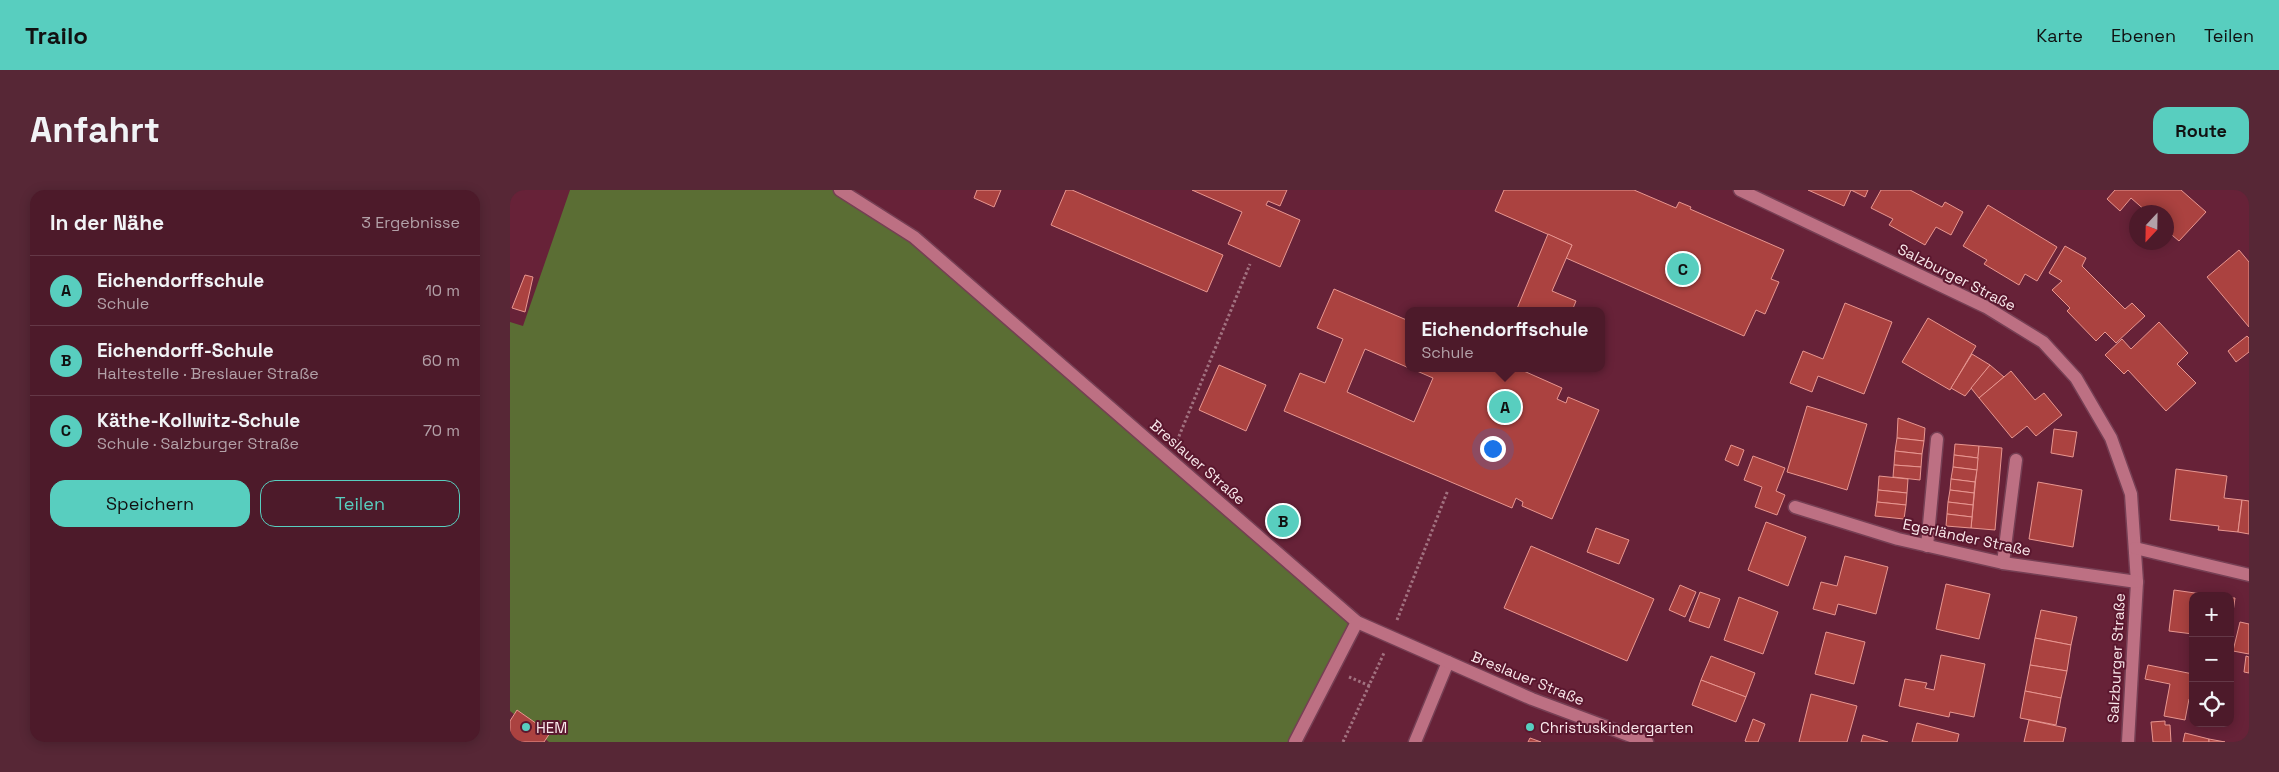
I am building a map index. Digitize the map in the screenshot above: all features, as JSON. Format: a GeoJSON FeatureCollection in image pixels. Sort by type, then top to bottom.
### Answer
{"type":"FeatureCollection","features":[{"type":"Feature","properties":{"kind":"street","name":"Breslauer Straße"},"geometry":{"type":"LineString","coordinates":[[840,190],[914,237],[1358,622],[1532,699],[1647,742]]}},
{"type":"Feature","properties":{"kind":"street","name":"Salzburger Straße"},"geometry":{"type":"LineString","coordinates":[[1740,190],[1986,306],[2044,342],[2076,378],[2111,438],[2131,494],[2137,582],[2128,742]]}},
{"type":"Feature","properties":{"kind":"street"},"geometry":{"type":"LineString","coordinates":[[1927,546],[1937,438]]}},
{"type":"Feature","properties":{"kind":"street"},"geometry":{"type":"LineString","coordinates":[[2003,563],[2016,460]]}},
{"type":"Feature","properties":{"kind":"street","name":"Egerländer Straße"},"geometry":{"type":"LineString","coordinates":[[1794,507],[1898,539],[2003,563],[2137,582]]}},
{"type":"Feature","properties":{"kind":"street"},"geometry":{"type":"LineString","coordinates":[[2135,548],[2249,575]]}},
{"type":"Feature","properties":{"kind":"street"},"geometry":{"type":"LineString","coordinates":[[1295,742],[1358,622]]}},
{"type":"Feature","properties":{"kind":"street"},"geometry":{"type":"LineString","coordinates":[[1415,742],[1448,662]]}},
{"type":"Feature","properties":{"kind":"path"},"geometry":{"type":"LineString","coordinates":[[1170,459],[1250,264]]}},
{"type":"Feature","properties":{"kind":"path"},"geometry":{"type":"LineString","coordinates":[[1343,742],[1370,686],[1448,490]]}},
{"type":"Feature","properties":{"kind":"green space"},"geometry":{"type":"Polygon","coordinates":[[[570,190],[840,190],[914,237],[1357,622],[1295,742],[549,742],[510,711],[510,322],[523,326],[570,190]]]}},
{"type":"Feature","properties":{"kind":"building"},"geometry":{"type":"Polygon","coordinates":[[[977,190],[1001,190],[994,207],[974,198],[977,190]]]}},
{"type":"Feature","properties":{"kind":"building"},"geometry":{"type":"Polygon","coordinates":[[[1066,190],[1072,190],[1223,255],[1207,292],[1051,225],[1066,190]]]}},
{"type":"Feature","properties":{"kind":"building"},"geometry":{"type":"Polygon","coordinates":[[[1192,190],[1287,190],[1280,206],[1268,201],[1266,205],[1300,220],[1280,267],[1228,244],[1242,212],[1192,190]]]}},
{"type":"Feature","properties":{"kind":"building"},"geometry":{"type":"Polygon","coordinates":[[[1504,190],[1634,190],[1676,208],[1679,202],[1691,207],[1690,209],[1784,250],[1771,279],[1779,282],[1765,314],[1756,310],[1744,336],[1566,258],[1572,245],[1495,211],[1504,190]]]}},
{"type":"Feature","properties":{"kind":"building"},"geometry":{"type":"Polygon","coordinates":[[[1808,190],[1851,190],[1844,206],[1808,190]]]}},
{"type":"Feature","properties":{"kind":"building"},"geometry":{"type":"Polygon","coordinates":[[[1851,190],[1868,190],[1865,197],[1851,190]]]}},
{"type":"Feature","properties":{"kind":"building"},"geometry":{"type":"Polygon","coordinates":[[[1881,190],[1910,190],[1942,207],[1945,202],[1963,212],[1951,235],[1936,227],[1925,245],[1889,225],[1893,219],[1871,208],[1881,190]]]}},
{"type":"Feature","properties":{"kind":"building"},"geometry":{"type":"Polygon","coordinates":[[[2115,190],[2181,190],[2206,212],[2179,241],[2174,237],[2174,205],[2139,205],[2131,198],[2120,211],[2107,199],[2115,190]]]}},
{"type":"Feature","properties":{"kind":"building"},"geometry":{"type":"Polygon","coordinates":[[[1988,205],[2057,247],[2037,281],[2025,274],[2019,285],[1984,264],[1987,260],[1963,246],[1988,205]]]}},
{"type":"Feature","properties":{"kind":"building"},"geometry":{"type":"Polygon","coordinates":[[[1548,234],[1572,245],[1552,291],[1576,301],[1574,307],[1518,307],[1548,234]]]}},
{"type":"Feature","properties":{"kind":"building"},"geometry":{"type":"Polygon","coordinates":[[[2065,246],[2086,258],[2082,266],[2125,309],[2132,303],[2145,316],[2116,343],[2105,332],[2096,341],[2067,311],[2070,308],[2052,290],[2062,281],[2049,273],[2065,246]]]}},
{"type":"Feature","properties":{"kind":"building"},"geometry":{"type":"Polygon","coordinates":[[[2239,250],[2249,262],[2249,327],[2207,277],[2239,250]]]}},
{"type":"Feature","properties":{"kind":"building"},"geometry":{"type":"Polygon","coordinates":[[[525,275],[533,277],[525,312],[512,308],[525,275]]]}},
{"type":"Feature","properties":{"kind":"building"},"geometry":{"type":"Polygon","coordinates":[[[1334,289],[1405,319],[1405,366],[1365,349],[1347,392],[1414,422],[1433,378],[1419,372],[1526,372],[1562,388],[1557,399],[1566,403],[1568,397],[1599,410],[1552,519],[1522,506],[1523,502],[1516,498],[1512,508],[1284,411],[1300,373],[1325,383],[1343,339],[1317,328],[1334,289]]]}},
{"type":"Feature","properties":{"kind":"building"},"geometry":{"type":"Polygon","coordinates":[[[1845,303],[1892,322],[1864,394],[1818,376],[1812,392],[1790,383],[1803,351],[1823,359],[1845,303]]]}},
{"type":"Feature","properties":{"kind":"building"},"geometry":{"type":"Polygon","coordinates":[[[1928,318],[1976,346],[1950,390],[1902,362],[1928,318]]]}},
{"type":"Feature","properties":{"kind":"building"},"geometry":{"type":"Polygon","coordinates":[[[2159,322],[2188,353],[2177,364],[2196,383],[2166,411],[2128,370],[2124,374],[2105,355],[2122,339],[2131,349],[2159,322]]]}},
{"type":"Feature","properties":{"kind":"building"},"geometry":{"type":"Polygon","coordinates":[[[2247,336],[2249,338],[2249,352],[2236,362],[2228,351],[2247,336]]]}},
{"type":"Feature","properties":{"kind":"building"},"geometry":{"type":"Polygon","coordinates":[[[1972,354],[1990,365],[1965,396],[1951,388],[1972,354]]]}},
{"type":"Feature","properties":{"kind":"building"},"geometry":{"type":"Polygon","coordinates":[[[1219,365],[1266,385],[1246,431],[1199,410],[1219,365]]]}},
{"type":"Feature","properties":{"kind":"building"},"geometry":{"type":"Polygon","coordinates":[[[1990,365],[2004,377],[1979,398],[1971,388],[1990,365]]]}},
{"type":"Feature","properties":{"kind":"building"},"geometry":{"type":"Polygon","coordinates":[[[2011,371],[2035,400],[2044,393],[2062,415],[2036,436],[2027,426],[2012,438],[1979,398],[2011,371]]]}},
{"type":"Feature","properties":{"kind":"building"},"geometry":{"type":"Polygon","coordinates":[[[1807,406],[1867,424],[1847,490],[1787,472],[1807,406]]]}},
{"type":"Feature","properties":{"kind":"building"},"geometry":{"type":"Polygon","coordinates":[[[1898,418],[1925,428],[1924,441],[1897,438],[1898,418]]]}},
{"type":"Feature","properties":{"kind":"building"},"geometry":{"type":"Polygon","coordinates":[[[2054,429],[2077,432],[2073,457],[2051,453],[2054,429]]]}},
{"type":"Feature","properties":{"kind":"building"},"geometry":{"type":"Polygon","coordinates":[[[1897,438],[1924,441],[1922,454],[1895,451],[1897,438]]]}},
{"type":"Feature","properties":{"kind":"building"},"geometry":{"type":"Polygon","coordinates":[[[1955,444],[1979,446],[1978,458],[1954,455],[1955,444]]]}},
{"type":"Feature","properties":{"kind":"building"},"geometry":{"type":"Polygon","coordinates":[[[1731,445],[1744,450],[1738,466],[1725,460],[1731,445]]]}},
{"type":"Feature","properties":{"kind":"building"},"geometry":{"type":"Polygon","coordinates":[[[1979,446],[2002,448],[1995,530],[1971,528],[1979,446]]]}},
{"type":"Feature","properties":{"kind":"building"},"geometry":{"type":"Polygon","coordinates":[[[1895,451],[1922,454],[1921,467],[1894,465],[1895,451]]]}},
{"type":"Feature","properties":{"kind":"building"},"geometry":{"type":"Polygon","coordinates":[[[1954,455],[1978,458],[1977,470],[1953,467],[1954,455]]]}},
{"type":"Feature","properties":{"kind":"building"},"geometry":{"type":"Polygon","coordinates":[[[1753,456],[1785,468],[1776,491],[1785,495],[1777,515],[1755,507],[1762,487],[1744,480],[1753,456]]]}},
{"type":"Feature","properties":{"kind":"building"},"geometry":{"type":"Polygon","coordinates":[[[1894,465],[1921,467],[1920,480],[1893,477],[1894,465]]]}},
{"type":"Feature","properties":{"kind":"building"},"geometry":{"type":"Polygon","coordinates":[[[1953,467],[1977,470],[1975,482],[1951,479],[1953,467]]]}},
{"type":"Feature","properties":{"kind":"building"},"geometry":{"type":"Polygon","coordinates":[[[2176,469],[2227,476],[2224,498],[2242,500],[2238,532],[2218,530],[2219,526],[2170,520],[2176,469]]]}},
{"type":"Feature","properties":{"kind":"building"},"geometry":{"type":"Polygon","coordinates":[[[1879,476],[1908,479],[1907,493],[1878,490],[1879,476]]]}},
{"type":"Feature","properties":{"kind":"building"},"geometry":{"type":"Polygon","coordinates":[[[1951,479],[1975,482],[1974,493],[1950,490],[1951,479]]]}},
{"type":"Feature","properties":{"kind":"building"},"geometry":{"type":"Polygon","coordinates":[[[2038,482],[2082,490],[2073,547],[2029,539],[2038,482]]]}},
{"type":"Feature","properties":{"kind":"building"},"geometry":{"type":"Polygon","coordinates":[[[1878,490],[1907,493],[1906,505],[1877,502],[1878,490]]]}},
{"type":"Feature","properties":{"kind":"building"},"geometry":{"type":"Polygon","coordinates":[[[1950,490],[1974,493],[1973,505],[1948,502],[1950,490]]]}},
{"type":"Feature","properties":{"kind":"building"},"geometry":{"type":"Polygon","coordinates":[[[2242,500],[2249,501],[2249,534],[2238,532],[2242,500]]]}},
{"type":"Feature","properties":{"kind":"building"},"geometry":{"type":"Polygon","coordinates":[[[1877,502],[1906,505],[1904,519],[1875,516],[1877,502]]]}},
{"type":"Feature","properties":{"kind":"building"},"geometry":{"type":"Polygon","coordinates":[[[1948,502],[1973,505],[1972,517],[1947,514],[1948,502]]]}},
{"type":"Feature","properties":{"kind":"building"},"geometry":{"type":"Polygon","coordinates":[[[1947,514],[1972,517],[1971,528],[1946,526],[1947,514]]]}},
{"type":"Feature","properties":{"kind":"building"},"geometry":{"type":"Polygon","coordinates":[[[1766,522],[1806,537],[1788,586],[1748,570],[1766,522]]]}},
{"type":"Feature","properties":{"kind":"building"},"geometry":{"type":"Polygon","coordinates":[[[1596,528],[1629,540],[1619,564],[1587,552],[1596,528]]]}},
{"type":"Feature","properties":{"kind":"building"},"geometry":{"type":"Polygon","coordinates":[[[1531,546],[1654,599],[1627,661],[1504,608],[1531,546]]]}},
{"type":"Feature","properties":{"kind":"building"},"geometry":{"type":"Polygon","coordinates":[[[1845,556],[1888,567],[1876,614],[1838,604],[1835,615],[1813,609],[1821,582],[1837,586],[1845,556]]]}},
{"type":"Feature","properties":{"kind":"building"},"geometry":{"type":"Polygon","coordinates":[[[1946,584],[1990,594],[1979,639],[1936,629],[1946,584]]]}},
{"type":"Feature","properties":{"kind":"building"},"geometry":{"type":"Polygon","coordinates":[[[1680,585],[1696,592],[1685,617],[1669,610],[1680,585]]]}},
{"type":"Feature","properties":{"kind":"building"},"geometry":{"type":"Polygon","coordinates":[[[2174,590],[2189,592],[2189,634],[2169,631],[2174,590]]]}},
{"type":"Feature","properties":{"kind":"building"},"geometry":{"type":"Polygon","coordinates":[[[1700,592],[1720,599],[1709,628],[1689,621],[1700,592]]]}},
{"type":"Feature","properties":{"kind":"building"},"geometry":{"type":"Polygon","coordinates":[[[1739,597],[1778,612],[1763,654],[1724,640],[1739,597]]]}},
{"type":"Feature","properties":{"kind":"building"},"geometry":{"type":"Polygon","coordinates":[[[2041,610],[2077,617],[2071,645],[2035,638],[2041,610]]]}},
{"type":"Feature","properties":{"kind":"building"},"geometry":{"type":"Polygon","coordinates":[[[2240,622],[2249,624],[2249,654],[2234,651],[2240,622]]]}},
{"type":"Feature","properties":{"kind":"building"},"geometry":{"type":"Polygon","coordinates":[[[1826,632],[1865,642],[1854,684],[1815,674],[1826,632]]]}},
{"type":"Feature","properties":{"kind":"building"},"geometry":{"type":"Polygon","coordinates":[[[2035,638],[2071,645],[2067,671],[2030,665],[2035,638]]]}},
{"type":"Feature","properties":{"kind":"building"},"geometry":{"type":"Polygon","coordinates":[[[1941,655],[1985,664],[1974,717],[1950,712],[1949,717],[1899,706],[1905,679],[1927,683],[1925,688],[1934,690],[1941,655]]]}},
{"type":"Feature","properties":{"kind":"building"},"geometry":{"type":"Polygon","coordinates":[[[1711,656],[1755,673],[1746,697],[1701,680],[1711,656]]]}},
{"type":"Feature","properties":{"kind":"building"},"geometry":{"type":"Polygon","coordinates":[[[2246,656],[2249,657],[2249,673],[2244,672],[2246,656]]]}},
{"type":"Feature","properties":{"kind":"building"},"geometry":{"type":"Polygon","coordinates":[[[2030,665],[2067,671],[2061,698],[2025,691],[2030,665]]]}},
{"type":"Feature","properties":{"kind":"building"},"geometry":{"type":"Polygon","coordinates":[[[2148,665],[2189,673],[2189,699],[2185,720],[2164,716],[2170,684],[2145,679],[2148,665]]]}},
{"type":"Feature","properties":{"kind":"building"},"geometry":{"type":"Polygon","coordinates":[[[1701,680],[1746,697],[1736,722],[1692,705],[1701,680]]]}},
{"type":"Feature","properties":{"kind":"building"},"geometry":{"type":"Polygon","coordinates":[[[2025,691],[2061,698],[2056,725],[2020,718],[2025,691]]]}},
{"type":"Feature","properties":{"kind":"building"},"geometry":{"type":"Polygon","coordinates":[[[1811,694],[1857,706],[1847,742],[1799,742],[1811,694]]]}},
{"type":"Feature","properties":{"kind":"building","name":"HEM"},"geometry":{"type":"Polygon","coordinates":[[[517,710],[550,733],[544,742],[510,742],[510,721],[517,710]]]}},
{"type":"Feature","properties":{"kind":"building"},"geometry":{"type":"Polygon","coordinates":[[[1753,719],[1765,724],[1758,742],[1747,742],[1745,741],[1753,719]]]}},
{"type":"Feature","properties":{"kind":"building"},"geometry":{"type":"Polygon","coordinates":[[[2029,720],[2066,728],[2063,742],[2024,742],[2029,720]]]}},
{"type":"Feature","properties":{"kind":"building"},"geometry":{"type":"Polygon","coordinates":[[[2165,721],[2165,725],[2170,725],[2171,742],[2153,742],[2151,722],[2165,721]]]}},
{"type":"Feature","properties":{"kind":"building"},"geometry":{"type":"Polygon","coordinates":[[[1917,723],[1959,734],[1957,742],[1912,742],[1917,723]]]}},
{"type":"Feature","properties":{"kind":"building"},"geometry":{"type":"Polygon","coordinates":[[[2185,733],[2209,739],[2209,742],[2183,742],[2185,733]]]}},
{"type":"Feature","properties":{"kind":"building"},"geometry":{"type":"Polygon","coordinates":[[[1863,735],[1888,742],[1861,742],[1863,735]]]}},
{"type":"Feature","properties":{"kind":"building"},"geometry":{"type":"Polygon","coordinates":[[[1530,738],[1541,742],[1528,742],[1530,738]]]}},
{"type":"Feature","properties":{"kind":"building"},"geometry":{"type":"Polygon","coordinates":[[[2209,739],[2225,742],[2209,742],[2209,739]]]}},
{"type":"Feature","properties":{"kind":"place","name":"Käthe-Kollwitz-Schule"},"geometry":{"type":"Point","coordinates":[1683,269]}},
{"type":"Feature","properties":{"kind":"place","name":"Eichendorffschule"},"geometry":{"type":"Point","coordinates":[1505,407]}},
{"type":"Feature","properties":{"kind":"place","name":"Eichendorff-Schule"},"geometry":{"type":"Point","coordinates":[1283,521]}},
{"type":"Feature","properties":{"kind":"place","name":"HEM"},"geometry":{"type":"Point","coordinates":[526,727]}},
{"type":"Feature","properties":{"kind":"place","name":"Christuskindergarten"},"geometry":{"type":"Point","coordinates":[1530,727]}}]}
